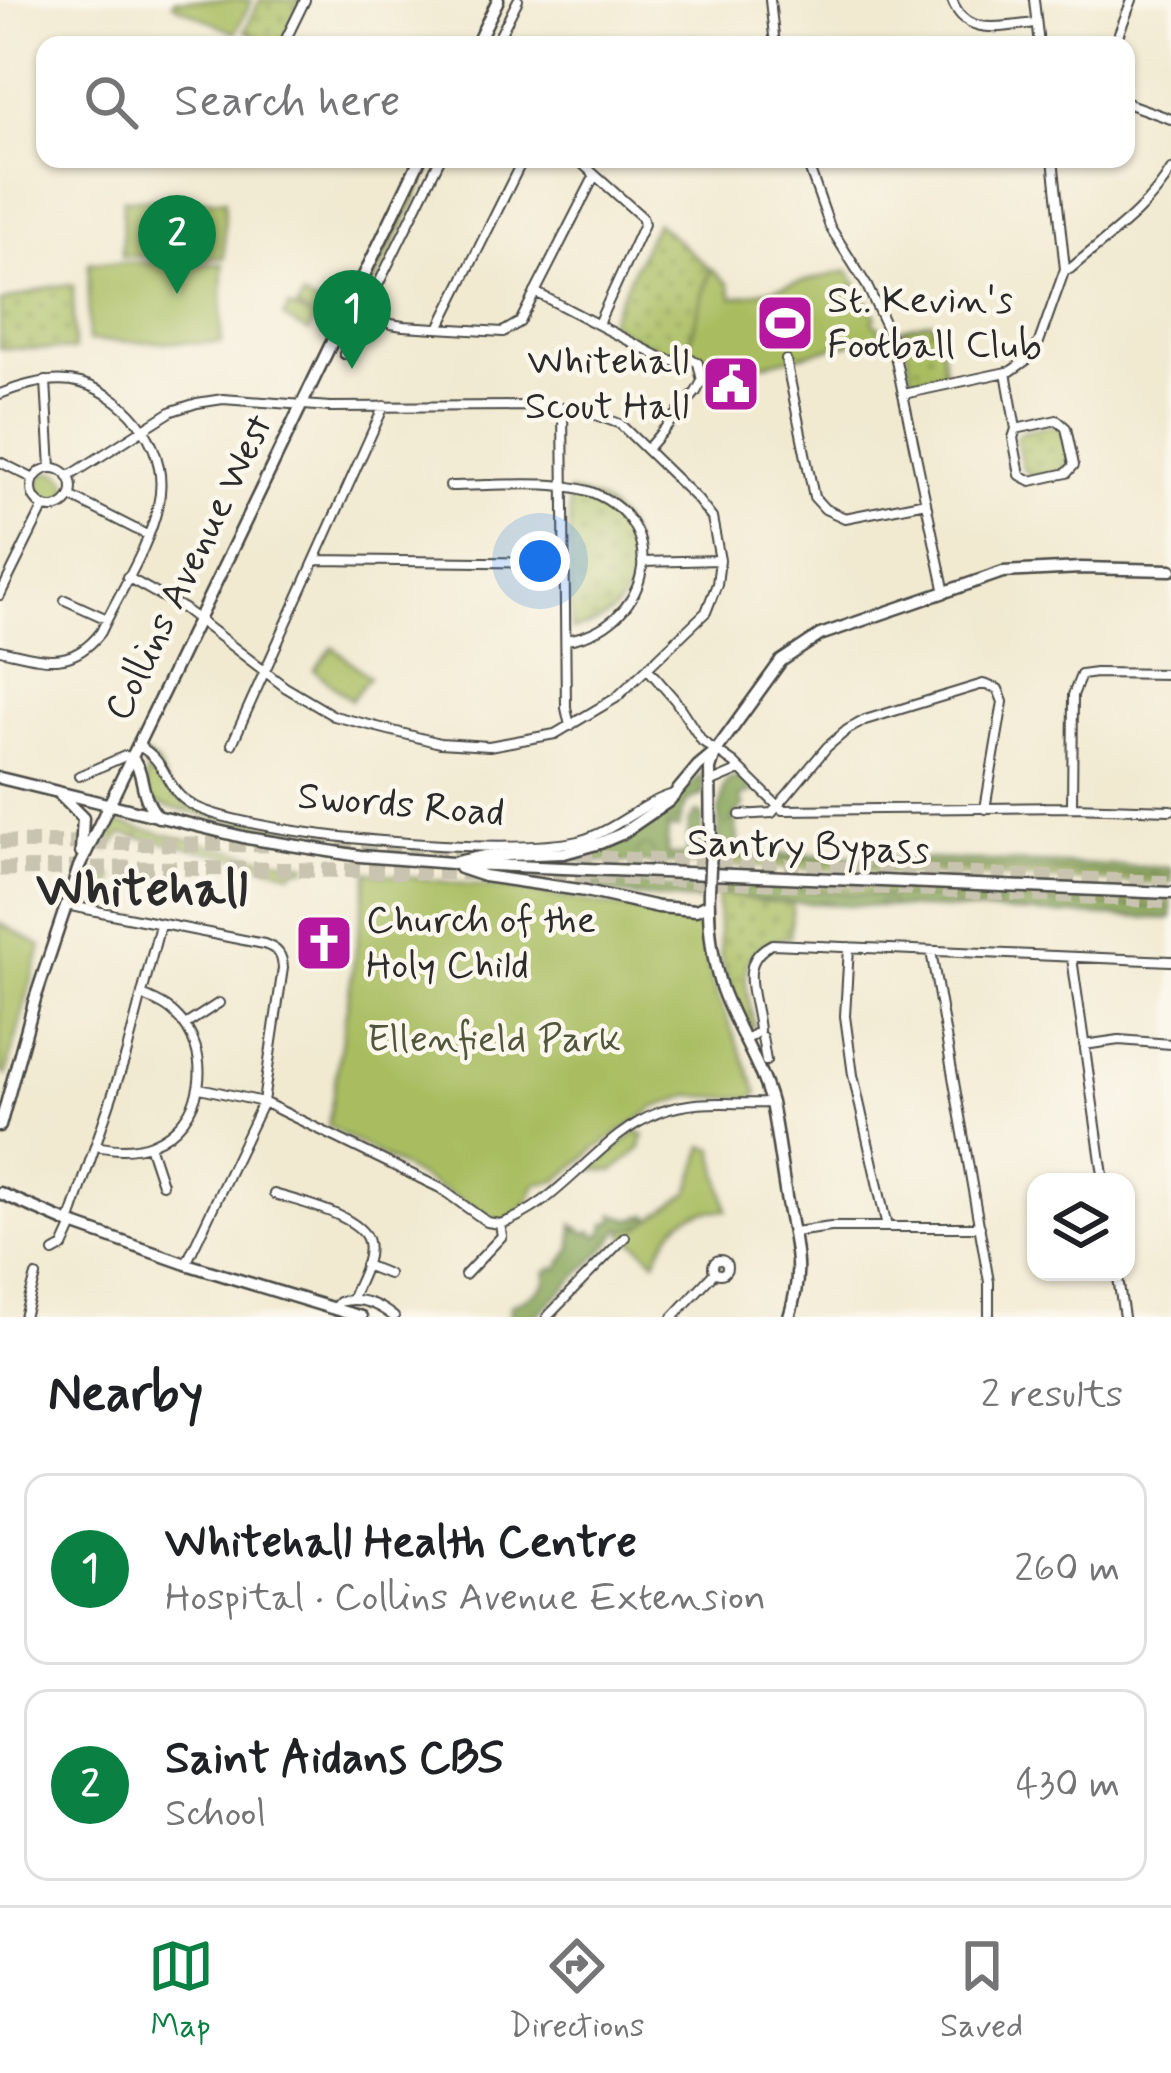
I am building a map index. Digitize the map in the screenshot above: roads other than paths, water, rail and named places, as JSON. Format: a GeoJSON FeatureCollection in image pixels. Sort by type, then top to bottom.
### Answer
{"type":"FeatureCollection","features":[{"type":"Feature","properties":{"kind":"main road"},"geometry":{"type":"LineString","coordinates":[[480,36],[498,0]]}},
{"type":"Feature","properties":{"kind":"main road","name":"Collins Avenue West"},"geometry":{"type":"LineString","coordinates":[[0,1126],[35,998],[79,867],[416,168]]}},
{"type":"Feature","properties":{"kind":"main road","name":"Swords Road"},"geometry":{"type":"LineString","coordinates":[[0,778],[160,819],[323,851],[452,863],[485,856],[564,853],[621,834],[673,794],[716,751],[771,673],[793,651],[830,631],[993,575],[1081,568],[1171,570]]}},
{"type":"Feature","properties":{"kind":"main road"},"geometry":{"type":"LineString","coordinates":[[716,751],[710,769],[710,936],[721,986],[745,1040],[762,1062],[771,1103],[798,1268],[789,1317]]}},
{"type":"Feature","properties":{"kind":"main road"},"geometry":{"type":"LineString","coordinates":[[134,752],[142,792],[160,819]]}},
{"type":"Feature","properties":{"kind":"main road"},"geometry":{"type":"LineString","coordinates":[[57,793],[82,818],[79,867]]}},
{"type":"Feature","properties":{"kind":"main road","name":"Swords Road"},"geometry":{"type":"LineString","coordinates":[[452,863],[484,875],[658,908],[696,910],[709,897]]}},
{"type":"Feature","properties":{"kind":"main road","name":"Santry Bypass"},"geometry":{"type":"LineString","coordinates":[[452,863],[1168,893]]}},
{"type":"Feature","properties":{"kind":"main road"},"geometry":{"type":"LineString","coordinates":[[687,910],[700,919],[710,936]]}},
{"type":"Feature","properties":{"kind":"main road"},"geometry":{"type":"LineString","coordinates":[[0,1192],[71,1224],[185,1264],[362,1317]]}},
{"type":"Feature","properties":{"kind":"street"},"geometry":{"type":"LineString","coordinates":[[287,36],[305,0]]}},
{"type":"Feature","properties":{"kind":"street"},"geometry":{"type":"LineString","coordinates":[[500,36],[518,0]]}},
{"type":"Feature","properties":{"kind":"street"},"geometry":{"type":"LineString","coordinates":[[770,0],[774,36]]}},
{"type":"Feature","properties":{"kind":"street"},"geometry":{"type":"LineString","coordinates":[[952,0],[958,15],[976,27],[1036,23]]}},
{"type":"Feature","properties":{"kind":"street"},"geometry":{"type":"LineString","coordinates":[[1034,0],[1038,36]]}},
{"type":"Feature","properties":{"kind":"street"},"geometry":{"type":"LineString","coordinates":[[1119,33],[1132,0]]}},
{"type":"Feature","properties":{"kind":"street"},"geometry":{"type":"LineString","coordinates":[[1135,107],[1171,118]]}},
{"type":"Feature","properties":{"kind":"street"},"geometry":{"type":"LineString","coordinates":[[344,355],[436,168]]}},
{"type":"Feature","properties":{"kind":"street"},"geometry":{"type":"LineString","coordinates":[[439,328],[519,168]]}},
{"type":"Feature","properties":{"kind":"street"},"geometry":{"type":"LineString","coordinates":[[586,168],[644,224],[598,324]]}},
{"type":"Feature","properties":{"kind":"street"},"geometry":{"type":"LineString","coordinates":[[809,168],[830,227],[886,321],[945,593]]}},
{"type":"Feature","properties":{"kind":"street"},"geometry":{"type":"LineString","coordinates":[[904,394],[1006,372],[1030,356],[1065,269],[1054,168]]}},
{"type":"Feature","properties":{"kind":"street"},"geometry":{"type":"LineString","coordinates":[[1065,269],[1154,197],[1171,170]]}},
{"type":"Feature","properties":{"kind":"street"},"geometry":{"type":"LineString","coordinates":[[350,304],[391,324],[503,332],[520,322],[594,177]]}},
{"type":"Feature","properties":{"kind":"street"},"geometry":{"type":"LineString","coordinates":[[535,292],[662,358],[678,362],[690,358],[698,363],[702,381],[696,392],[647,449]]}},
{"type":"Feature","properties":{"kind":"street"},"geometry":{"type":"LineString","coordinates":[[786,360],[814,497],[824,509],[845,518],[926,502]]}},
{"type":"Feature","properties":{"kind":"street"},"geometry":{"type":"LineString","coordinates":[[1006,372],[1020,475],[1031,481],[1067,473],[1074,465],[1066,428],[1057,420],[1016,429]]}},
{"type":"Feature","properties":{"kind":"street"},"geometry":{"type":"LineString","coordinates":[[0,394],[46,381],[80,382],[97,391],[124,407],[143,427],[153,446],[160,479],[158,508],[148,535],[93,642],[68,658],[46,660],[0,650]]}},
{"type":"Feature","properties":{"kind":"street"},"geometry":{"type":"LineString","coordinates":[[46,381],[51,468]]}},
{"type":"Feature","properties":{"kind":"street"},"geometry":{"type":"LineString","coordinates":[[68,477],[172,411],[210,401],[563,408],[609,418],[647,449],[712,518],[720,560],[706,612],[616,698],[544,738],[504,745],[440,743],[334,716],[198,619],[127,578]]}},
{"type":"Feature","properties":{"kind":"street"},"geometry":{"type":"LineString","coordinates":[[232,744],[385,406]]}},
{"type":"Feature","properties":{"kind":"street"},"geometry":{"type":"LineString","coordinates":[[563,408],[566,708],[570,726]]}},
{"type":"Feature","properties":{"kind":"street"},"geometry":{"type":"LineString","coordinates":[[0,463],[34,479]]}},
{"type":"Feature","properties":{"kind":"street"},"geometry":{"type":"LineString","coordinates":[[51,468],[71,483],[70,496],[56,508],[34,498],[32,485],[41,471],[51,468]]}},
{"type":"Feature","properties":{"kind":"street"},"geometry":{"type":"LineString","coordinates":[[450,486],[583,488],[620,510],[634,529],[642,562],[635,594],[622,614],[597,633],[566,640]]}},
{"type":"Feature","properties":{"kind":"street"},"geometry":{"type":"LineString","coordinates":[[70,496],[148,535]]}},
{"type":"Feature","properties":{"kind":"street"},"geometry":{"type":"LineString","coordinates":[[0,595],[44,506]]}},
{"type":"Feature","properties":{"kind":"street"},"geometry":{"type":"LineString","coordinates":[[317,560],[564,563]]}},
{"type":"Feature","properties":{"kind":"street"},"geometry":{"type":"LineString","coordinates":[[642,562],[720,560]]}},
{"type":"Feature","properties":{"kind":"street"},"geometry":{"type":"LineString","coordinates":[[64,600],[107,619]]}},
{"type":"Feature","properties":{"kind":"street"},"geometry":{"type":"LineString","coordinates":[[648,669],[676,700],[701,741],[741,770],[778,808],[1171,810]]}},
{"type":"Feature","properties":{"kind":"street"},"geometry":{"type":"LineString","coordinates":[[1072,807],[1073,694],[1081,675],[1171,674]]}},
{"type":"Feature","properties":{"kind":"street"},"geometry":{"type":"LineString","coordinates":[[740,815],[772,813],[826,746],[865,720],[983,684],[998,689],[1003,702],[985,809]]}},
{"type":"Feature","properties":{"kind":"street"},"geometry":{"type":"LineString","coordinates":[[79,776],[134,752]]}},
{"type":"Feature","properties":{"kind":"street","name":"Swords Road"},"geometry":{"type":"LineString","coordinates":[[134,752],[159,760],[179,795],[213,813],[307,831],[431,844],[563,844],[608,830],[673,794]]}},
{"type":"Feature","properties":{"kind":"street"},"geometry":{"type":"LineString","coordinates":[[712,782],[741,770]]}},
{"type":"Feature","properties":{"kind":"street"},"geometry":{"type":"LineString","coordinates":[[65,904],[264,944],[280,952],[284,968],[263,1102],[185,1264]]}},
{"type":"Feature","properties":{"kind":"street"},"geometry":{"type":"LineString","coordinates":[[53,1252],[63,1247],[71,1224],[126,1055],[160,925]]}},
{"type":"Feature","properties":{"kind":"street"},"geometry":{"type":"LineString","coordinates":[[745,1040],[759,1031],[750,967],[762,949],[779,943],[1171,961]]}},
{"type":"Feature","properties":{"kind":"street"},"geometry":{"type":"LineString","coordinates":[[849,946],[847,1036],[886,1227]]}},
{"type":"Feature","properties":{"kind":"street"},"geometry":{"type":"LineString","coordinates":[[931,951],[989,1282],[989,1317]]}},
{"type":"Feature","properties":{"kind":"street"},"geometry":{"type":"LineString","coordinates":[[1072,958],[1103,1173]]}},
{"type":"Feature","properties":{"kind":"street"},"geometry":{"type":"LineString","coordinates":[[96,1146],[126,1150],[149,1144],[189,1113],[200,1088],[201,1067],[185,1024],[167,1007],[142,995]]}},
{"type":"Feature","properties":{"kind":"street"},"geometry":{"type":"LineString","coordinates":[[185,1024],[219,1003]]}},
{"type":"Feature","properties":{"kind":"street"},"geometry":{"type":"LineString","coordinates":[[762,1037],[762,1062]]}},
{"type":"Feature","properties":{"kind":"street"},"geometry":{"type":"LineString","coordinates":[[1084,1045],[1119,1040],[1170,1044],[1171,1056]]}},
{"type":"Feature","properties":{"kind":"street"},"geometry":{"type":"LineString","coordinates":[[200,1088],[263,1102],[440,1188],[488,1222],[500,1224],[520,1217],[649,1117],[704,1102],[771,1103]]}},
{"type":"Feature","properties":{"kind":"street"},"geometry":{"type":"LineString","coordinates":[[149,1144],[162,1184]]}},
{"type":"Feature","properties":{"kind":"street"},"geometry":{"type":"LineString","coordinates":[[274,1194],[324,1209],[368,1238],[352,1298]]}},
{"type":"Feature","properties":{"kind":"street"},"geometry":{"type":"LineString","coordinates":[[465,1275],[502,1236],[500,1224]]}},
{"type":"Feature","properties":{"kind":"street"},"geometry":{"type":"LineString","coordinates":[[794,1232],[805,1228],[980,1227]]}},
{"type":"Feature","properties":{"kind":"street"},"geometry":{"type":"LineString","coordinates":[[547,1317],[625,1237]]}},
{"type":"Feature","properties":{"kind":"street"},"geometry":{"type":"LineString","coordinates":[[364,1265],[388,1274]]}},
{"type":"Feature","properties":{"kind":"street"},"geometry":{"type":"LineString","coordinates":[[679,1315],[715,1272]]}},
{"type":"Feature","properties":{"kind":"street"},"geometry":{"type":"LineString","coordinates":[[24,1317],[36,1276]]}},
{"type":"Feature","properties":{"kind":"street"},"geometry":{"type":"LineString","coordinates":[[1118,1281],[1124,1317]]}},
{"type":"Feature","properties":{"kind":"street"},"geometry":{"type":"LineString","coordinates":[[334,1308],[339,1301],[352,1298],[394,1317]]}},
{"type":"Feature","properties":{"kind":"tunnel"},"geometry":{"type":"LineString","coordinates":[[0,842],[273,845]]}},
{"type":"Feature","properties":{"kind":"tunnel"},"geometry":{"type":"LineString","coordinates":[[315,846],[495,853]]}},
{"type":"Feature","properties":{"kind":"tunnel"},"geometry":{"type":"LineString","coordinates":[[555,856],[1171,883]]}},
{"type":"Feature","properties":{"kind":"tunnel"},"geometry":{"type":"LineString","coordinates":[[0,869],[516,875],[1171,902]]}},
{"type":"Feature","properties":{"kind":"place","name":"Saint Aidans CBS"},"geometry":{"type":"Point","coordinates":[177,294]}},
{"type":"Feature","properties":{"kind":"place","name":"St. Kevin's Football Club"},"geometry":{"type":"Point","coordinates":[785,323]}},
{"type":"Feature","properties":{"kind":"place","name":"Whitehall Health Centre"},"geometry":{"type":"Point","coordinates":[352,369]}},
{"type":"Feature","properties":{"kind":"place","name":"Whitehall Scout Hall"},"geometry":{"type":"Point","coordinates":[731,384]}},
{"type":"Feature","properties":{"kind":"place","name":"Church of the Holy Child"},"geometry":{"type":"Point","coordinates":[324,943]}},
{"type":"Feature","properties":{"kind":"district","name":"Whitehall"},"geometry":{"type":"Point","coordinates":[142,891]}},
{"type":"Feature","properties":{"kind":"park label","name":"Ellenfield Park"},"geometry":{"type":"Point","coordinates":[494,1040]}}]}
